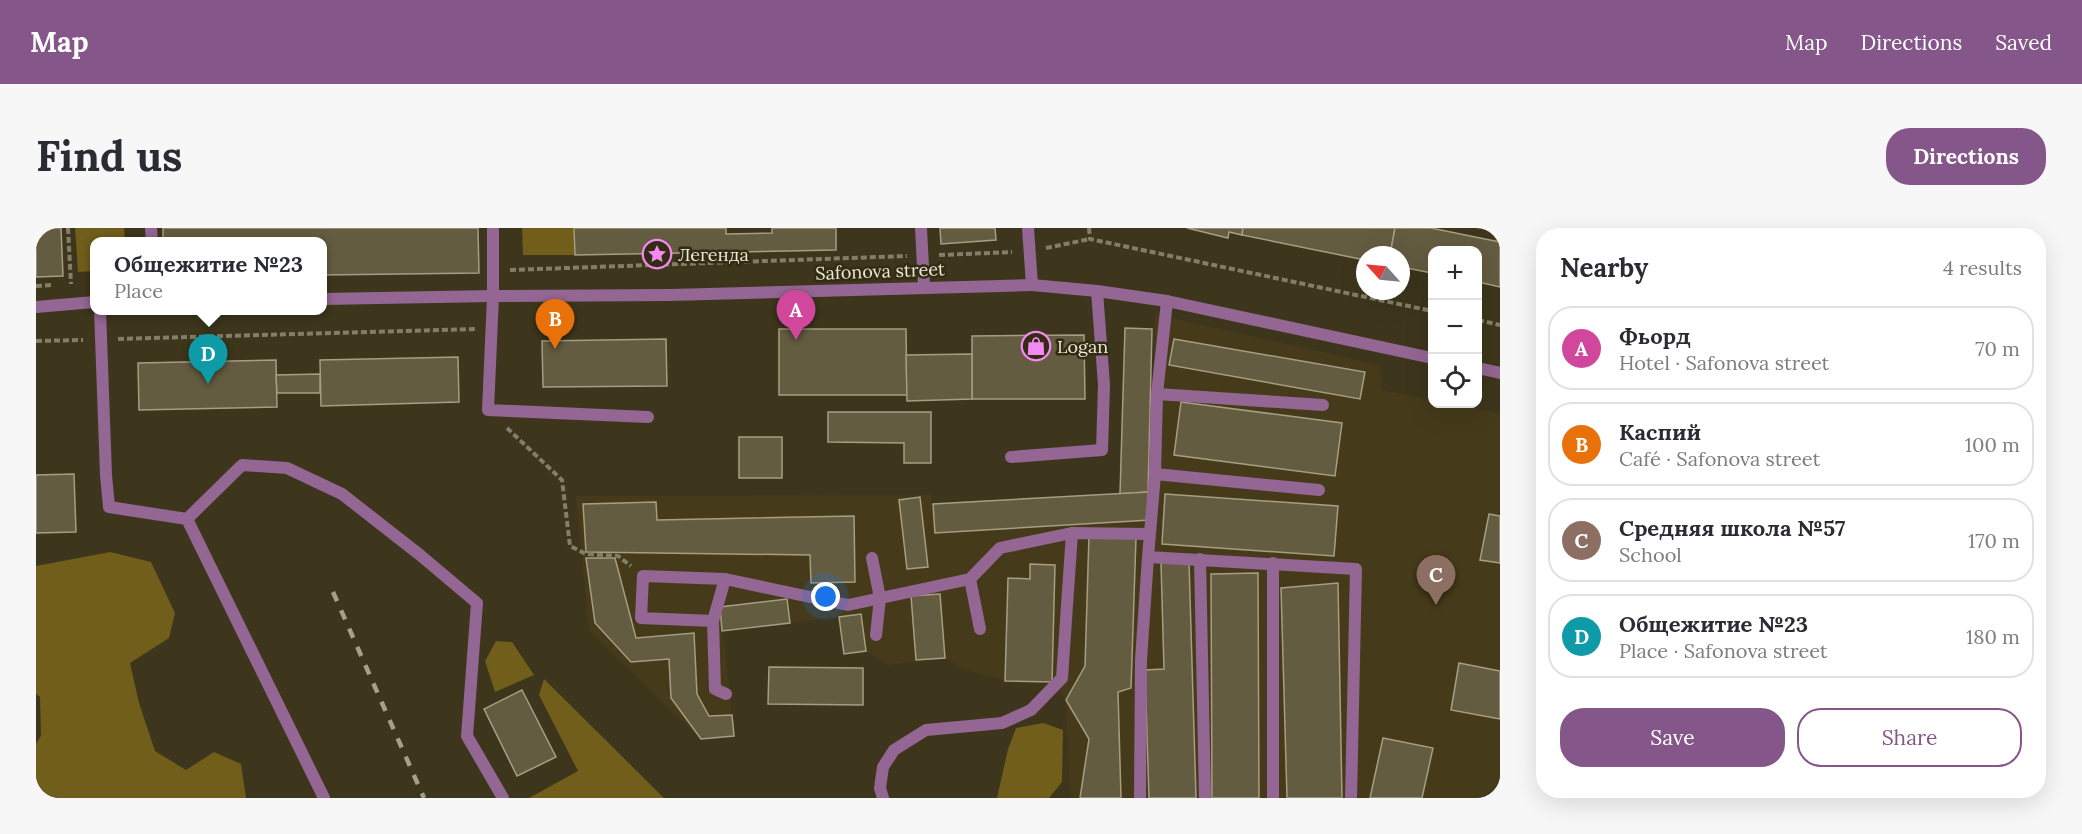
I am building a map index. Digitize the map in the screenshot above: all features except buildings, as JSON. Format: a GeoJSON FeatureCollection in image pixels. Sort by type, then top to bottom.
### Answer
{"type":"FeatureCollection","features":[{"type":"Feature","properties":{"kind":"street"},"geometry":{"type":"LineString","coordinates":[[493,228],[493,296],[488,410],[648,417]]}},
{"type":"Feature","properties":{"kind":"street"},"geometry":{"type":"LineString","coordinates":[[921,228],[924,287]]}},
{"type":"Feature","properties":{"kind":"street"},"geometry":{"type":"LineString","coordinates":[[1028,228],[1032,285]]}},
{"type":"Feature","properties":{"kind":"street","name":"Safonova street"},"geometry":{"type":"LineString","coordinates":[[327,299],[670,295],[1032,285],[1167,301],[1428,357]]}},
{"type":"Feature","properties":{"kind":"street"},"geometry":{"type":"LineString","coordinates":[[1011,457],[1102,450],[1104,385],[1097,291]]}},
{"type":"Feature","properties":{"kind":"street"},"geometry":{"type":"LineString","coordinates":[[1140,798],[1141,660],[1155,474],[1157,394],[1167,301]]}},
{"type":"Feature","properties":{"kind":"street"},"geometry":{"type":"LineString","coordinates":[[36,307],[90,302]]}},
{"type":"Feature","properties":{"kind":"street"},"geometry":{"type":"LineString","coordinates":[[100,315],[109,507],[187,519]]}},
{"type":"Feature","properties":{"kind":"street"},"geometry":{"type":"LineString","coordinates":[[1482,369],[1500,373]]}},
{"type":"Feature","properties":{"kind":"street"},"geometry":{"type":"LineString","coordinates":[[1157,394],[1323,405]]}},
{"type":"Feature","properties":{"kind":"street"},"geometry":{"type":"LineString","coordinates":[[187,519],[242,465],[287,468],[342,494],[477,603],[467,736],[503,798]]}},
{"type":"Feature","properties":{"kind":"street"},"geometry":{"type":"LineString","coordinates":[[1155,474],[1319,490]]}},
{"type":"Feature","properties":{"kind":"street"},"geometry":{"type":"LineString","coordinates":[[187,519],[324,798]]}},
{"type":"Feature","properties":{"kind":"street"},"geometry":{"type":"LineString","coordinates":[[713,621],[641,618],[643,576],[725,579],[848,605],[970,579],[1000,548],[1072,533],[1149,534]]}},
{"type":"Feature","properties":{"kind":"street"},"geometry":{"type":"LineString","coordinates":[[883,798],[880,788],[883,767],[894,750],[926,730],[1002,723],[1031,710],[1062,678],[1072,533]]}},
{"type":"Feature","properties":{"kind":"street"},"geometry":{"type":"LineString","coordinates":[[1148,557],[1356,569],[1351,798]]}},
{"type":"Feature","properties":{"kind":"street"},"geometry":{"type":"LineString","coordinates":[[872,558],[880,598],[876,635]]}},
{"type":"Feature","properties":{"kind":"street"},"geometry":{"type":"LineString","coordinates":[[1200,559],[1205,798]]}},
{"type":"Feature","properties":{"kind":"street"},"geometry":{"type":"LineString","coordinates":[[1273,563],[1273,798]]}},
{"type":"Feature","properties":{"kind":"street"},"geometry":{"type":"LineString","coordinates":[[725,579],[713,621],[715,689],[726,694]]}},
{"type":"Feature","properties":{"kind":"street"},"geometry":{"type":"LineString","coordinates":[[970,579],[980,629]]}},
{"type":"Feature","properties":{"kind":"path"},"geometry":{"type":"LineString","coordinates":[[68,228],[71,284]]}},
{"type":"Feature","properties":{"kind":"path"},"geometry":{"type":"LineString","coordinates":[[1089,228],[1090,239]]}},
{"type":"Feature","properties":{"kind":"path"},"geometry":{"type":"LineString","coordinates":[[508,271],[1030,251],[1090,239],[1428,310]]}},
{"type":"Feature","properties":{"kind":"path"},"geometry":{"type":"LineString","coordinates":[[1482,321],[1500,325]]}},
{"type":"Feature","properties":{"kind":"path"},"geometry":{"type":"LineString","coordinates":[[36,342],[491,329]]}},
{"type":"Feature","properties":{"kind":"path"},"geometry":{"type":"LineString","coordinates":[[488,410],[562,480],[570,546],[586,554],[618,556],[643,576]]}},
{"type":"Feature","properties":{"kind":"shaded area"},"geometry":{"type":"Polygon","coordinates":[[[75,228],[124,228],[125,237],[90,237],[90,271],[78,272],[75,228]]]}},
{"type":"Feature","properties":{"kind":"shaded area"},"geometry":{"type":"Polygon","coordinates":[[[522,228],[574,228],[575,255],[523,255],[522,228]]]}},
{"type":"Feature","properties":{"kind":"shaded area"},"geometry":{"type":"Polygon","coordinates":[[[1155,314],[1379,365],[1382,390],[1428,399],[1428,408],[1472,408],[1500,413],[1500,798],[1070,798],[1066,700],[1052,682],[1005,681],[961,668],[945,658],[888,665],[866,651],[861,614],[723,631],[734,736],[701,739],[589,631],[576,496],[931,495],[935,533],[1149,520],[1155,314]]]}},
{"type":"Feature","properties":{"kind":"shaded area"},"geometry":{"type":"Polygon","coordinates":[[[110,552],[151,562],[175,613],[169,638],[130,663],[139,703],[155,751],[186,770],[214,752],[241,764],[246,798],[36,798],[36,744],[41,736],[40,697],[36,694],[36,566],[110,552]]]}},
{"type":"Feature","properties":{"kind":"shaded area"},"geometry":{"type":"Polygon","coordinates":[[[496,641],[512,642],[534,675],[495,692],[485,661],[496,641]]]}},
{"type":"Feature","properties":{"kind":"shaded area"},"geometry":{"type":"Polygon","coordinates":[[[544,679],[664,798],[529,798],[578,771],[539,695],[544,679]]]}},
{"type":"Feature","properties":{"kind":"shaded area"},"geometry":{"type":"Polygon","coordinates":[[[1043,723],[1063,730],[1062,782],[1049,798],[997,798],[1008,749],[1016,728],[1043,723]]]}},
{"type":"Feature","properties":{"kind":"railway"},"geometry":{"type":"LineString","coordinates":[[333,592],[424,798]]}},
{"type":"Feature","properties":{"kind":"place","name":"Легенда"},"geometry":{"type":"Point","coordinates":[657,254]}},
{"type":"Feature","properties":{"kind":"place","name":"Фьорд"},"geometry":{"type":"Point","coordinates":[796,340]}},
{"type":"Feature","properties":{"kind":"place","name":"Logan"},"geometry":{"type":"Point","coordinates":[1036,346]}},
{"type":"Feature","properties":{"kind":"place","name":"Каспий"},"geometry":{"type":"Point","coordinates":[555,349]}},
{"type":"Feature","properties":{"kind":"place","name":"Общежитие №23"},"geometry":{"type":"Point","coordinates":[208,384]}},
{"type":"Feature","properties":{"kind":"place","name":"Средняя школа №57"},"geometry":{"type":"Point","coordinates":[1436,605]}}]}
